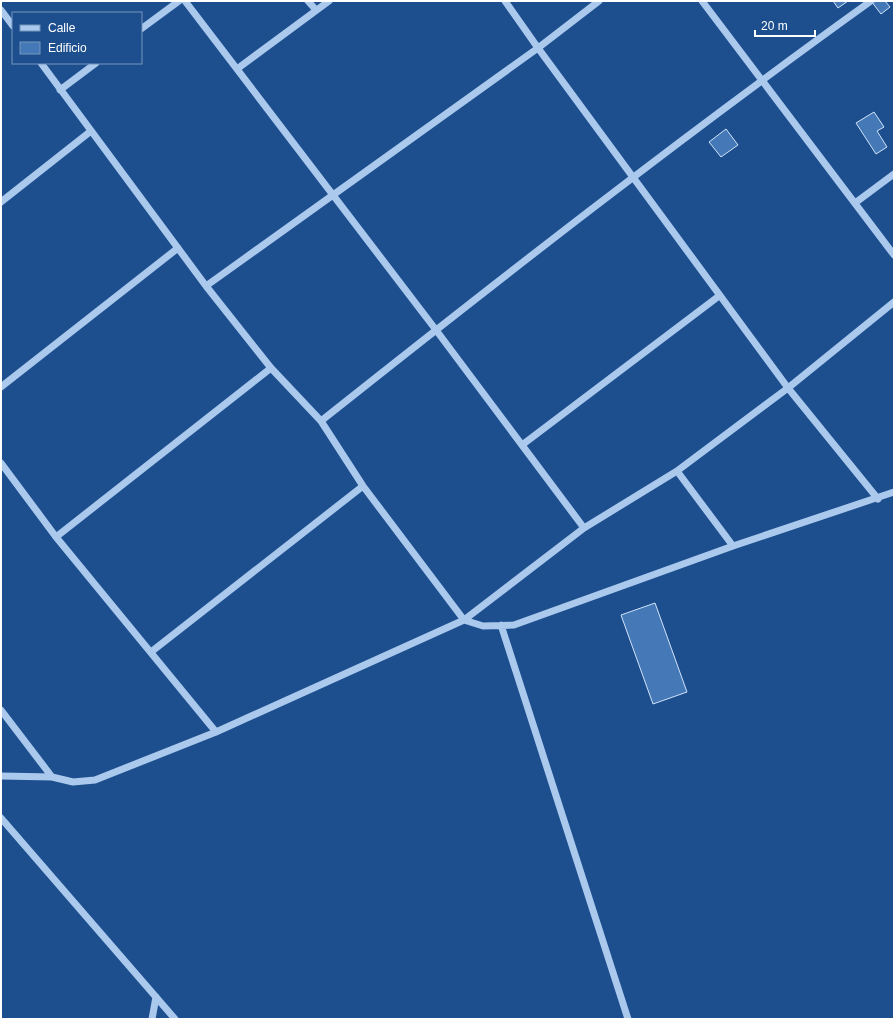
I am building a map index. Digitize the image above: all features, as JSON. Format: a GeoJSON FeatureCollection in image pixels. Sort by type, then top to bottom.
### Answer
{"type":"FeatureCollection","features":[{"type":"Feature","properties":{"kind":"street"},"geometry":{"type":"LineString","coordinates":[[142,29],[179,1]]}},
{"type":"Feature","properties":{"kind":"street"},"geometry":{"type":"LineString","coordinates":[[185,1],[436,330],[584,528]]}},
{"type":"Feature","properties":{"kind":"street"},"geometry":{"type":"LineString","coordinates":[[308,1],[316,10]]}},
{"type":"Feature","properties":{"kind":"street"},"geometry":{"type":"LineString","coordinates":[[237,69],[329,1]]}},
{"type":"Feature","properties":{"kind":"street"},"geometry":{"type":"LineString","coordinates":[[505,1],[719,296],[788,388],[878,499]]}},
{"type":"Feature","properties":{"kind":"street"},"geometry":{"type":"LineString","coordinates":[[206,286],[538,48],[599,1]]}},
{"type":"Feature","properties":{"kind":"street"},"geometry":{"type":"LineString","coordinates":[[702,1],[894,255]]}},
{"type":"Feature","properties":{"kind":"street"},"geometry":{"type":"LineString","coordinates":[[321,422],[632,177],[762,79],[871,1]]}},
{"type":"Feature","properties":{"kind":"street"},"geometry":{"type":"LineString","coordinates":[[1,10],[12,25]]}},
{"type":"Feature","properties":{"kind":"street"},"geometry":{"type":"LineString","coordinates":[[41,64],[206,286],[271,368],[321,422],[364,486],[464,620],[484,626],[514,625],[733,546],[878,499],[894,492]]}},
{"type":"Feature","properties":{"kind":"street"},"geometry":{"type":"LineString","coordinates":[[60,90],[95,64]]}},
{"type":"Feature","properties":{"kind":"street"},"geometry":{"type":"LineString","coordinates":[[1,202],[91,131]]}},
{"type":"Feature","properties":{"kind":"street"},"geometry":{"type":"LineString","coordinates":[[855,203],[894,174]]}},
{"type":"Feature","properties":{"kind":"street"},"geometry":{"type":"LineString","coordinates":[[1,387],[178,248]]}},
{"type":"Feature","properties":{"kind":"street"},"geometry":{"type":"LineString","coordinates":[[522,445],[719,296]]}},
{"type":"Feature","properties":{"kind":"street"},"geometry":{"type":"LineString","coordinates":[[1,776],[52,778],[73,782],[95,780],[216,732],[464,620],[584,528],[677,471],[788,388],[894,302]]}},
{"type":"Feature","properties":{"kind":"street"},"geometry":{"type":"LineString","coordinates":[[56,537],[271,368]]}},
{"type":"Feature","properties":{"kind":"street"},"geometry":{"type":"LineString","coordinates":[[1,463],[56,537],[216,732]]}},
{"type":"Feature","properties":{"kind":"street"},"geometry":{"type":"LineString","coordinates":[[677,471],[733,546]]}},
{"type":"Feature","properties":{"kind":"street"},"geometry":{"type":"LineString","coordinates":[[151,652],[364,486]]}},
{"type":"Feature","properties":{"kind":"street"},"geometry":{"type":"LineString","coordinates":[[501,625],[628,1019]]}},
{"type":"Feature","properties":{"kind":"street"},"geometry":{"type":"LineString","coordinates":[[1,710],[52,778]]}},
{"type":"Feature","properties":{"kind":"street"},"geometry":{"type":"LineString","coordinates":[[1,818],[175,1019]]}},
{"type":"Feature","properties":{"kind":"street"},"geometry":{"type":"LineString","coordinates":[[152,1019],[156,997]]}},
{"type":"Feature","properties":{"kind":"building"},"geometry":{"type":"Polygon","coordinates":[[[833,1],[848,1],[838,8],[833,1]]]}},
{"type":"Feature","properties":{"kind":"building"},"geometry":{"type":"Polygon","coordinates":[[[871,1],[885,1],[890,7],[881,14],[871,1]]]}},
{"type":"Feature","properties":{"kind":"building"},"geometry":{"type":"Polygon","coordinates":[[[874,112],[884,127],[877,131],[887,147],[876,154],[856,123],[874,112]]]}},
{"type":"Feature","properties":{"kind":"building"},"geometry":{"type":"Polygon","coordinates":[[[726,129],[738,145],[721,157],[709,142],[726,129]]]}},
{"type":"Feature","properties":{"kind":"building"},"geometry":{"type":"Polygon","coordinates":[[[655,603],[687,692],[653,704],[621,615],[655,603]]]}}]}
